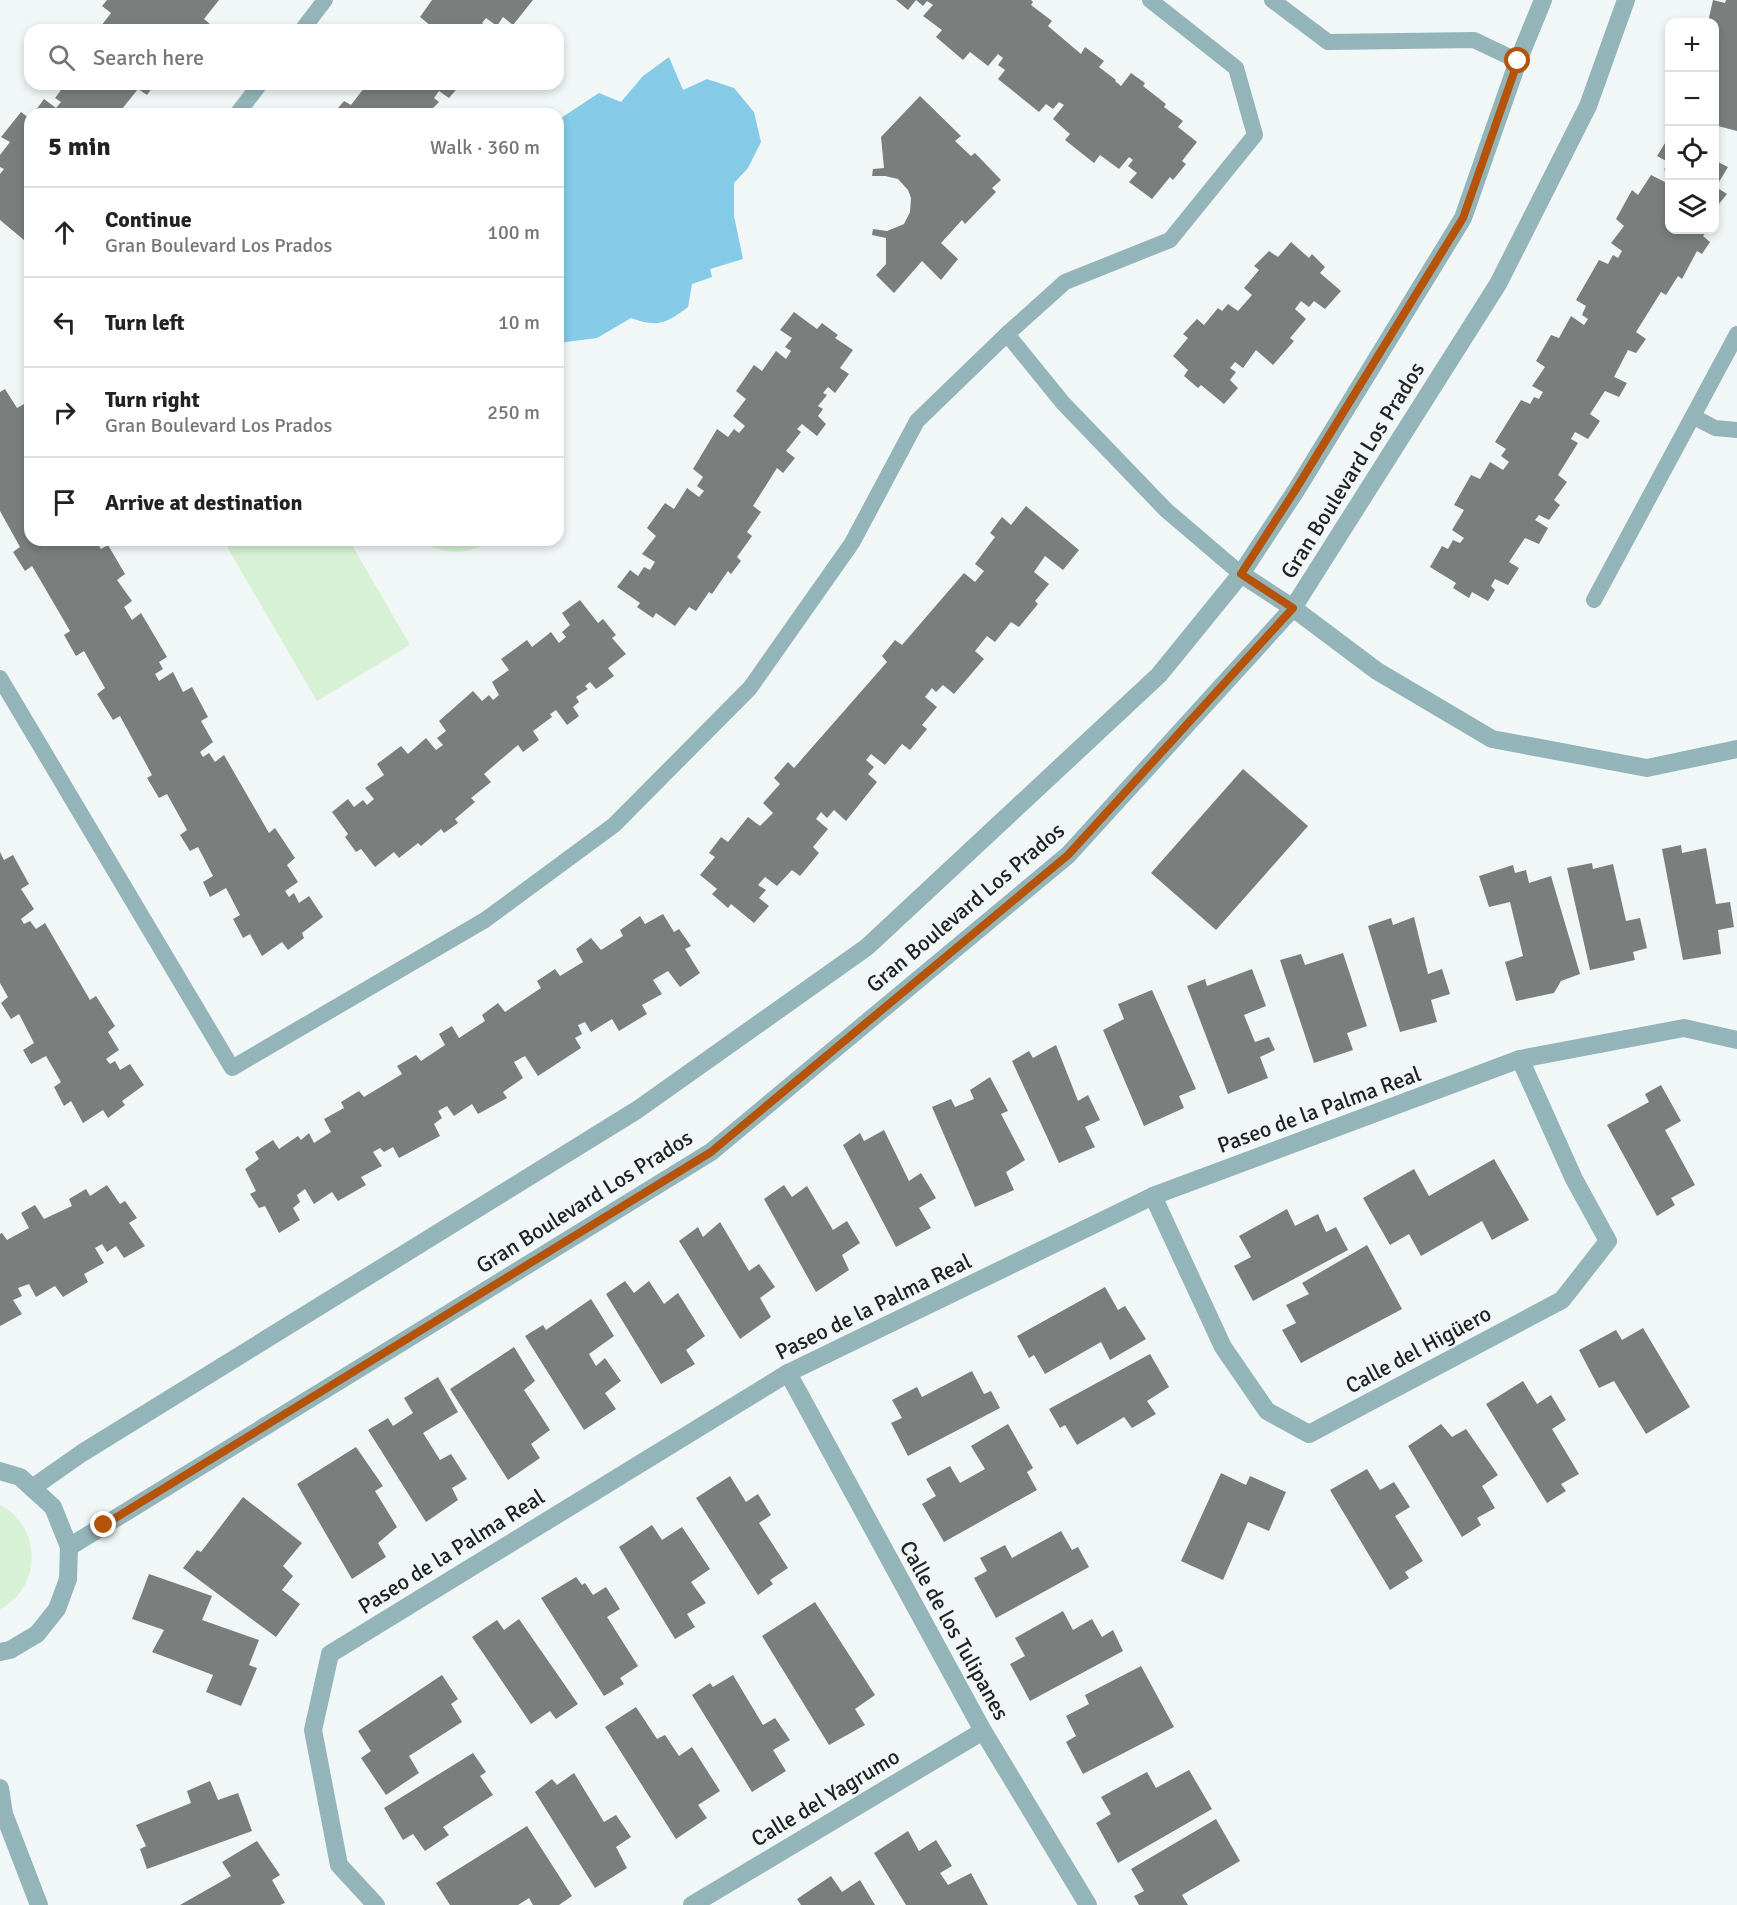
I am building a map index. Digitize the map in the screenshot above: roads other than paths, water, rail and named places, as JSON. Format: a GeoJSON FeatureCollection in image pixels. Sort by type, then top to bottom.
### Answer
{"type":"FeatureCollection","features":[{"type":"Feature","properties":{"kind":"street","name":"Gran Boulevard Los Prados"},"geometry":{"type":"LineString","coordinates":[[32,1488],[82,1453],[636,1110],[867,947],[1159,675],[1241,574],[1303,479],[1463,218],[1518,61],[1543,0]]}},
{"type":"Feature","properties":{"kind":"street","name":"Gran Boulevard Los Prados"},"geometry":{"type":"LineString","coordinates":[[69,1547],[711,1152],[1068,855],[1293,608],[1498,284],[1588,106],[1626,0]]}},
{"type":"Feature","properties":{"kind":"street"},"geometry":{"type":"LineString","coordinates":[[1241,574],[1293,608],[1377,671],[1492,739],[1647,768],[1737,749]]}},
{"type":"Feature","properties":{"kind":"street","name":"Paseo de la Palma Real"},"geometry":{"type":"LineString","coordinates":[[376,1905],[339,1865],[313,1730],[330,1654],[788,1373],[1153,1196],[1520,1059],[1684,1028],[1737,1040]]}},
{"type":"Feature","properties":{"kind":"street","name":"Calle del Higüero"},"geometry":{"type":"LineString","coordinates":[[1153,1196],[1223,1347],[1267,1411],[1309,1434],[1562,1300],[1608,1241],[1574,1179],[1520,1059]]}},
{"type":"Feature","properties":{"kind":"street","name":"Calle de los Tulipanes"},"geometry":{"type":"LineString","coordinates":[[788,1373],[983,1731],[1088,1905]]}},
{"type":"Feature","properties":{"kind":"street"},"geometry":{"type":"LineString","coordinates":[[0,1471],[20,1477],[53,1507],[69,1547],[68,1579],[57,1609],[37,1634],[10,1650],[0,1652]]}},
{"type":"Feature","properties":{"kind":"street","name":"Calle del Yagrumo"},"geometry":{"type":"LineString","coordinates":[[692,1905],[983,1731]]}},
{"type":"Feature","properties":{"kind":"street"},"geometry":{"type":"LineString","coordinates":[[0,1788],[4,1814],[39,1905]]}},
{"type":"Feature","properties":{"kind":"lane"},"geometry":{"type":"LineString","coordinates":[[307,24],[326,0]]}},
{"type":"Feature","properties":{"kind":"lane"},"geometry":{"type":"LineString","coordinates":[[0,678],[232,1068],[484,920],[614,825],[750,688],[852,543],[917,422],[1007,334],[1065,282],[1170,240],[1255,135],[1236,68],[1150,0]]}},
{"type":"Feature","properties":{"kind":"lane"},"geometry":{"type":"LineString","coordinates":[[1272,0],[1328,42],[1474,40],[1518,61]]}},
{"type":"Feature","properties":{"kind":"lane"},"geometry":{"type":"LineString","coordinates":[[242,108],[255,90]]}},
{"type":"Feature","properties":{"kind":"lane"},"geometry":{"type":"LineString","coordinates":[[1007,334],[1064,403],[1166,510],[1241,574]]}},
{"type":"Feature","properties":{"kind":"lane"},"geometry":{"type":"LineString","coordinates":[[1594,600],[1737,334]]}},
{"type":"Feature","properties":{"kind":"lane"},"geometry":{"type":"LineString","coordinates":[[1694,417],[1715,428],[1737,430]]}},
{"type":"Feature","properties":{"kind":"water"},"geometry":{"type":"Polygon","coordinates":[[[669,57],[683,90],[707,79],[734,88],[754,112],[761,142],[748,168],[734,183],[734,216],[743,259],[710,269],[712,277],[692,284],[688,307],[668,320],[649,323],[631,318],[597,338],[564,342],[564,116],[599,93],[621,102],[643,76],[669,57]]]}}]}
